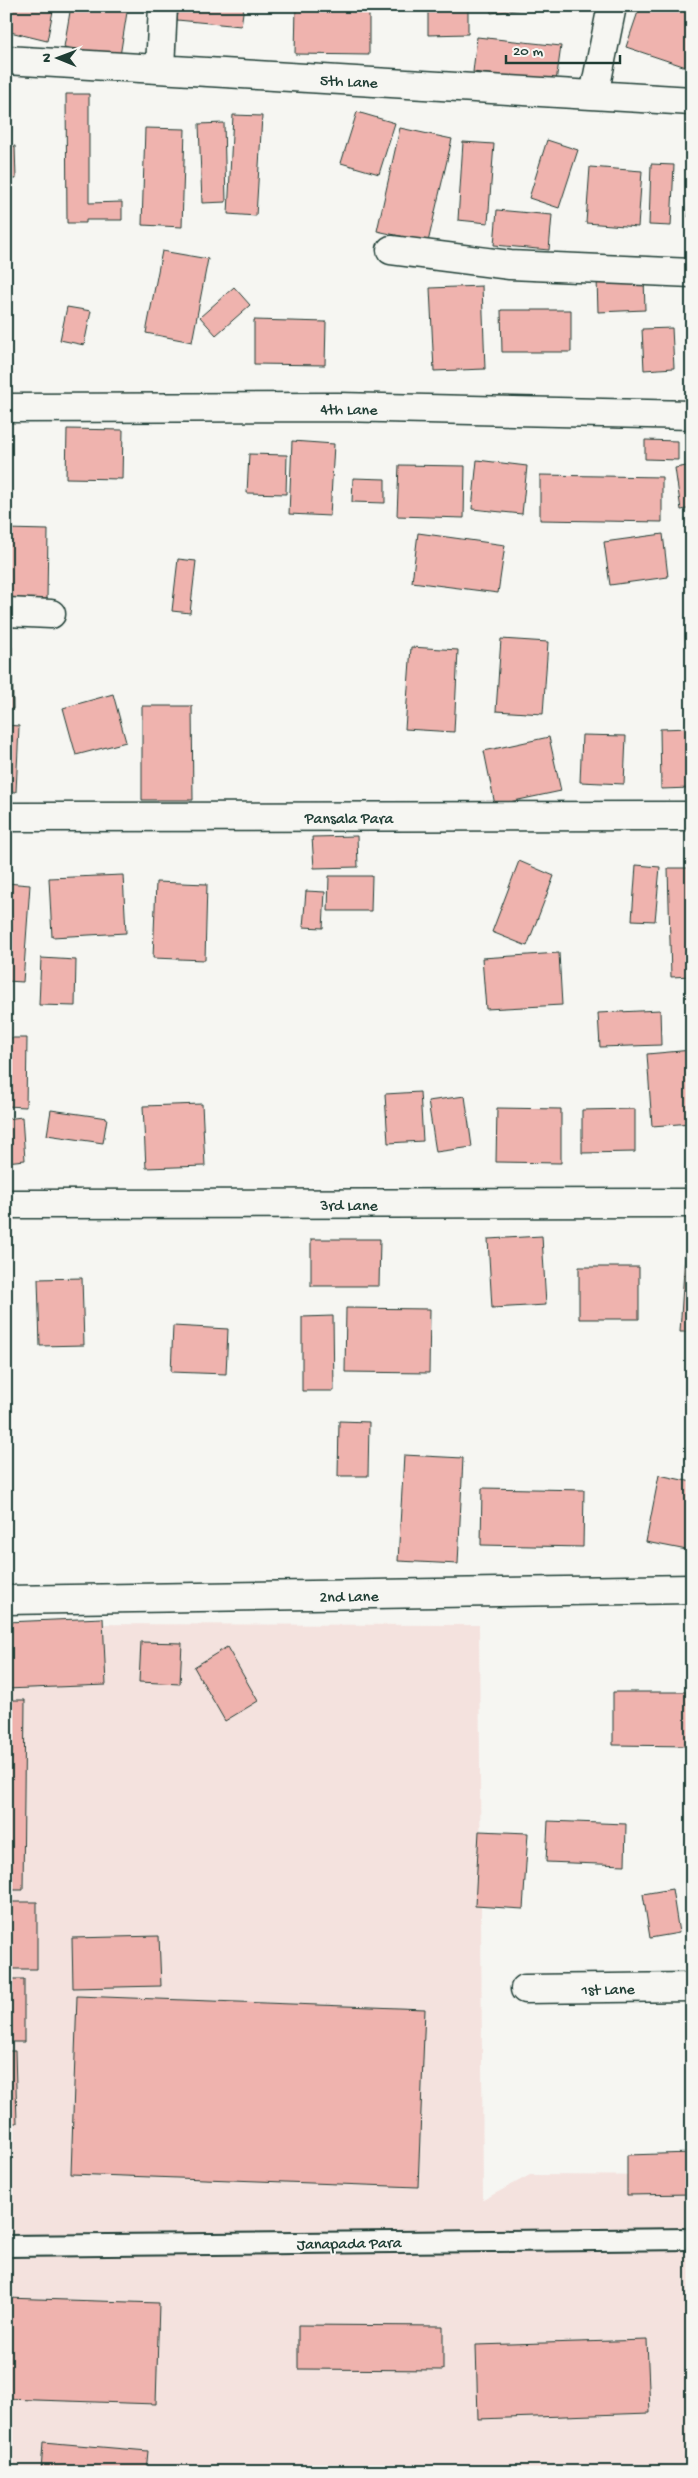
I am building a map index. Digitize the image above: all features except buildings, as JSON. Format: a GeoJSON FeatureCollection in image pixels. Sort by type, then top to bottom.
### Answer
{"type":"FeatureCollection","features":[{"type":"Feature","properties":{"kind":"street"},"geometry":{"type":"LineString","coordinates":[[160,68],[162,6]]}},
{"type":"Feature","properties":{"kind":"street"},"geometry":{"type":"LineString","coordinates":[[594,95],[612,6]]}},
{"type":"Feature","properties":{"kind":"street","name":"5th Lane"},"geometry":{"type":"LineString","coordinates":[[6,60],[692,101]]}},
{"type":"Feature","properties":{"kind":"street"},"geometry":{"type":"LineString","coordinates":[[391,250],[510,265],[692,273]]}},
{"type":"Feature","properties":{"kind":"street","name":"4th Lane"},"geometry":{"type":"LineString","coordinates":[[6,408],[338,407],[692,415]]}},
{"type":"Feature","properties":{"kind":"street"},"geometry":{"type":"LineString","coordinates":[[6,612],[51,614]]}},
{"type":"Feature","properties":{"kind":"street","name":"Pansala Para"},"geometry":{"type":"LineString","coordinates":[[6,817],[692,816]]}},
{"type":"Feature","properties":{"kind":"street","name":"3rd Lane"},"geometry":{"type":"LineString","coordinates":[[6,1204],[692,1203]]}},
{"type":"Feature","properties":{"kind":"street","name":"2nd Lane"},"geometry":{"type":"LineString","coordinates":[[6,1600],[692,1589]]}},
{"type":"Feature","properties":{"kind":"street","name":"1st Lane"},"geometry":{"type":"LineString","coordinates":[[525,1989],[692,1987]]}},
{"type":"Feature","properties":{"kind":"lane","name":"Janapada Para"},"geometry":{"type":"LineString","coordinates":[[6,2246],[692,2239]]}},
{"type":"Feature","properties":{"kind":"shaded area"},"geometry":{"type":"Polygon","coordinates":[[[6,1624],[479,1625],[483,2200],[530,2175],[692,2176],[692,2472],[6,2472],[6,1624]]]}}]}
